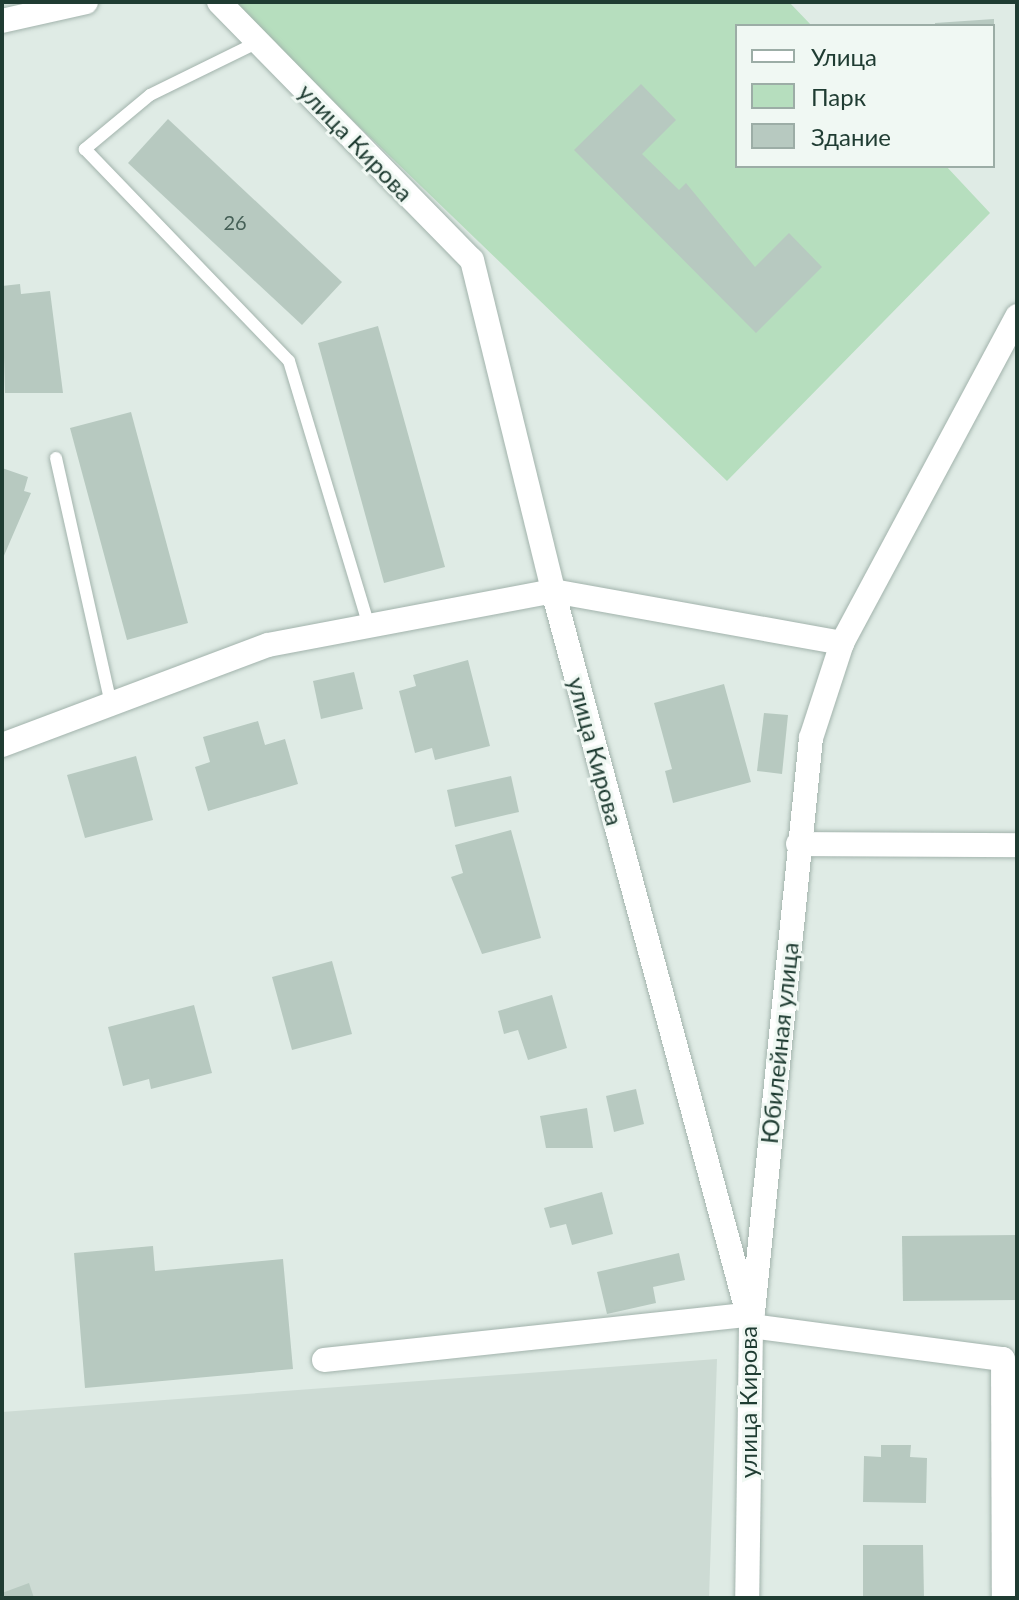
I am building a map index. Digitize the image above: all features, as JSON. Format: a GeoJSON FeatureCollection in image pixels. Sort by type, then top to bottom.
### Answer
{"type":"FeatureCollection","features":[{"type":"Feature","properties":{"kind":"street"},"geometry":{"type":"LineString","coordinates":[[2,21],[86,2]]}},
{"type":"Feature","properties":{"kind":"street","name":"улица Кирова"},"geometry":{"type":"LineString","coordinates":[[219,2],[472,260],[553,591],[750,1320],[747,1598]]}},
{"type":"Feature","properties":{"kind":"street","name":"Юбилейная улица"},"geometry":{"type":"LineString","coordinates":[[750,1320],[811,738],[842,643],[1017,316]]}},
{"type":"Feature","properties":{"kind":"street"},"geometry":{"type":"LineString","coordinates":[[2,745],[268,645],[553,591],[842,643]]}},
{"type":"Feature","properties":{"kind":"street"},"geometry":{"type":"LineString","coordinates":[[798,844],[1017,845]]}},
{"type":"Feature","properties":{"kind":"street"},"geometry":{"type":"LineString","coordinates":[[324,1360],[750,1320],[1003,1359],[1004,1598]]}},
{"type":"Feature","properties":{"kind":"lane"},"geometry":{"type":"LineString","coordinates":[[258,42],[150,95],[85,149],[289,361],[369,626]]}},
{"type":"Feature","properties":{"kind":"lane"},"geometry":{"type":"LineString","coordinates":[[56,458],[111,704]]}},
{"type":"Feature","properties":{"kind":"shaded area"},"geometry":{"type":"Polygon","coordinates":[[[717,1359],[709,1598],[2,1598],[2,1412],[717,1359]]]}},
{"type":"Feature","properties":{"kind":"green space"},"geometry":{"type":"Polygon","coordinates":[[[230,2],[789,2],[810,24],[735,24],[735,168],[948,168],[990,213],[727,481],[230,2]]]}},
{"type":"Feature","properties":{"kind":"building"},"geometry":{"type":"Polygon","coordinates":[[[994,19],[994,24],[935,23],[994,19]]]}},
{"type":"Feature","properties":{"kind":"building"},"geometry":{"type":"Polygon","coordinates":[[[641,84],[676,120],[642,154],[679,190],[686,183],[755,267],[789,233],[822,267],[756,333],[574,150],[641,84]]]}},
{"type":"Feature","properties":{"kind":"building"},"geometry":{"type":"Polygon","coordinates":[[[168,119],[342,282],[302,325],[128,163],[168,119]]]}},
{"type":"Feature","properties":{"kind":"building"},"geometry":{"type":"Polygon","coordinates":[[[20,284],[21,294],[50,291],[63,393],[5,393],[2,286],[20,284]]]}},
{"type":"Feature","properties":{"kind":"building"},"geometry":{"type":"Polygon","coordinates":[[[378,326],[445,567],[384,583],[318,343],[378,326]]]}},
{"type":"Feature","properties":{"kind":"building"},"geometry":{"type":"Polygon","coordinates":[[[131,412],[188,623],[127,640],[70,428],[131,412]]]}},
{"type":"Feature","properties":{"kind":"building"},"geometry":{"type":"Polygon","coordinates":[[[2,468],[28,477],[24,491],[31,493],[3,558],[2,468]]]}},
{"type":"Feature","properties":{"kind":"building"},"geometry":{"type":"Polygon","coordinates":[[[468,660],[490,746],[435,760],[432,748],[415,753],[399,691],[416,686],[413,675],[468,660]]]}},
{"type":"Feature","properties":{"kind":"building"},"geometry":{"type":"Polygon","coordinates":[[[354,672],[363,709],[321,719],[313,681],[354,672]]]}},
{"type":"Feature","properties":{"kind":"building"},"geometry":{"type":"Polygon","coordinates":[[[724,684],[751,782],[673,803],[665,771],[672,769],[654,703],[724,684]]]}},
{"type":"Feature","properties":{"kind":"building"},"geometry":{"type":"Polygon","coordinates":[[[764,713],[788,715],[782,774],[757,771],[764,713]]]}},
{"type":"Feature","properties":{"kind":"building"},"geometry":{"type":"Polygon","coordinates":[[[258,721],[265,745],[285,739],[298,784],[208,811],[195,767],[210,762],[203,737],[258,721]]]}},
{"type":"Feature","properties":{"kind":"building"},"geometry":{"type":"Polygon","coordinates":[[[136,756],[153,820],[85,838],[67,775],[136,756]]]}},
{"type":"Feature","properties":{"kind":"building"},"geometry":{"type":"Polygon","coordinates":[[[511,776],[519,812],[455,827],[447,790],[511,776]]]}},
{"type":"Feature","properties":{"kind":"building"},"geometry":{"type":"Polygon","coordinates":[[[511,830],[541,938],[482,954],[451,877],[463,873],[455,845],[511,830]]]}},
{"type":"Feature","properties":{"kind":"building"},"geometry":{"type":"Polygon","coordinates":[[[332,961],[352,1034],[292,1050],[272,977],[332,961]]]}},
{"type":"Feature","properties":{"kind":"building"},"geometry":{"type":"Polygon","coordinates":[[[552,995],[567,1048],[528,1060],[518,1030],[504,1034],[498,1011],[552,995]]]}},
{"type":"Feature","properties":{"kind":"building"},"geometry":{"type":"Polygon","coordinates":[[[194,1005],[212,1073],[151,1089],[149,1079],[123,1086],[108,1027],[194,1005]]]}},
{"type":"Feature","properties":{"kind":"building"},"geometry":{"type":"Polygon","coordinates":[[[636,1089],[644,1124],[614,1132],[606,1096],[636,1089]]]}},
{"type":"Feature","properties":{"kind":"building"},"geometry":{"type":"Polygon","coordinates":[[[587,1108],[593,1148],[546,1148],[540,1116],[587,1108]]]}},
{"type":"Feature","properties":{"kind":"building"},"geometry":{"type":"Polygon","coordinates":[[[602,1192],[613,1234],[572,1245],[566,1224],[550,1228],[544,1208],[602,1192]]]}},
{"type":"Feature","properties":{"kind":"building"},"geometry":{"type":"Polygon","coordinates":[[[1017,1235],[1017,1300],[903,1301],[902,1236],[1017,1235]]]}},
{"type":"Feature","properties":{"kind":"building"},"geometry":{"type":"Polygon","coordinates":[[[153,1246],[155,1271],[283,1259],[293,1369],[85,1388],[74,1253],[153,1246]]]}},
{"type":"Feature","properties":{"kind":"building"},"geometry":{"type":"Polygon","coordinates":[[[679,1253],[685,1280],[653,1287],[656,1303],[607,1314],[597,1272],[679,1253]]]}},
{"type":"Feature","properties":{"kind":"building"},"geometry":{"type":"Polygon","coordinates":[[[881,1445],[911,1445],[910,1457],[927,1458],[926,1503],[863,1502],[864,1456],[881,1457],[881,1445]]]}},
{"type":"Feature","properties":{"kind":"building"},"geometry":{"type":"Polygon","coordinates":[[[863,1545],[923,1545],[924,1598],[863,1598],[863,1545]]]}},
{"type":"Feature","properties":{"kind":"building"},"geometry":{"type":"Polygon","coordinates":[[[29,1583],[34,1598],[2,1598],[2,1593],[29,1583]]]}}]}
